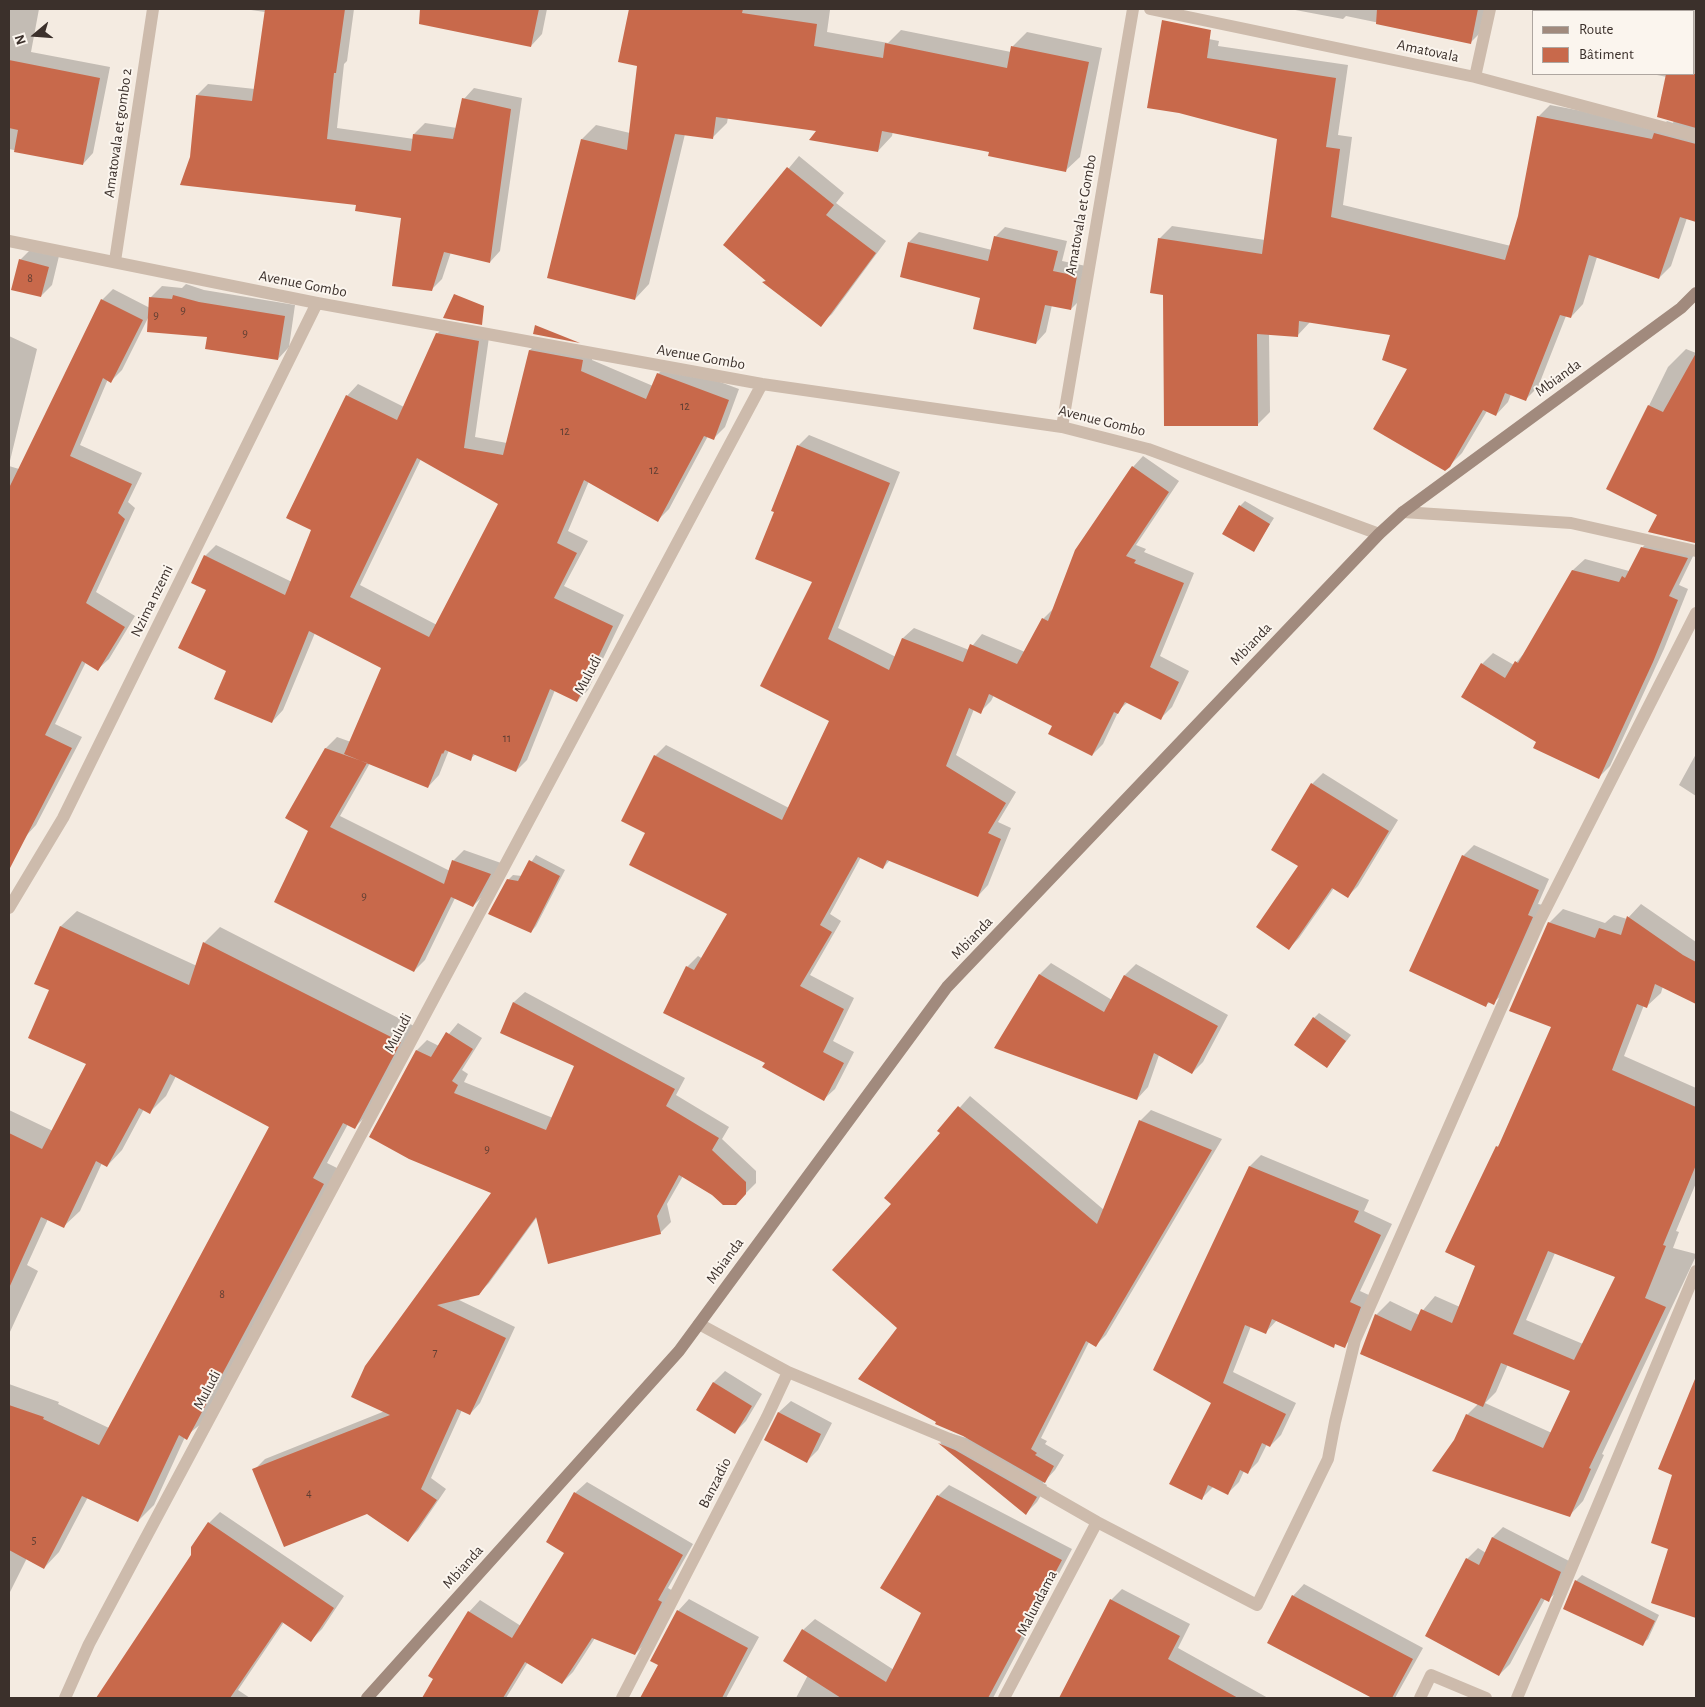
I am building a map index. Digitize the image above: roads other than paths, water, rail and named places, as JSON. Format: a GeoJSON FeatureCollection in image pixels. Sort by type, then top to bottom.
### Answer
{"type":"FeatureCollection","features":[{"type":"Feature","properties":{"kind":"street","name":"Amatovala et gombo 2"},"geometry":{"type":"LineString","coordinates":[[115,261],[153,9]]}},
{"type":"Feature","properties":{"kind":"street","name":"Amatovala et Gombo"},"geometry":{"type":"LineString","coordinates":[[1062,427],[1132,9]]}},
{"type":"Feature","properties":{"kind":"street","name":"Amatovala"},"geometry":{"type":"LineString","coordinates":[[1150,9],[1475,77],[1696,136]]}},
{"type":"Feature","properties":{"kind":"street"},"geometry":{"type":"LineString","coordinates":[[1475,77],[1490,9]]}},
{"type":"Feature","properties":{"kind":"street","name":"Avenue Gombo"},"geometry":{"type":"LineString","coordinates":[[9,241],[115,261],[317,304],[762,384],[1062,427],[1148,449],[1379,534]]}},
{"type":"Feature","properties":{"kind":"street","name":"Mbianda"},"geometry":{"type":"LineString","coordinates":[[366,1698],[679,1351],[947,987],[1379,534],[1403,512],[1681,308],[1696,293]]}},
{"type":"Feature","properties":{"kind":"street","name":"Nzima nzemi"},"geometry":{"type":"LineString","coordinates":[[9,908],[63,818],[317,304]]}},
{"type":"Feature","properties":{"kind":"street","name":"Muludi"},"geometry":{"type":"LineString","coordinates":[[65,1698],[88,1644],[762,384]]}},
{"type":"Feature","properties":{"kind":"street"},"geometry":{"type":"LineString","coordinates":[[1403,512],[1571,523],[1696,551]]}},
{"type":"Feature","properties":{"kind":"street"},"geometry":{"type":"LineString","coordinates":[[699,1324],[788,1372],[959,1443],[1097,1522],[1257,1605],[1328,1459],[1355,1340],[1539,922],[1696,614]]}},
{"type":"Feature","properties":{"kind":"street"},"geometry":{"type":"LineString","coordinates":[[1517,1698],[1696,1271]]}},
{"type":"Feature","properties":{"kind":"street","name":"Banzadio"},"geometry":{"type":"LineString","coordinates":[[622,1698],[767,1417],[788,1372]]}},
{"type":"Feature","properties":{"kind":"street","name":"Malundama"},"geometry":{"type":"LineString","coordinates":[[1004,1698],[1097,1522]]}},
{"type":"Feature","properties":{"kind":"street"},"geometry":{"type":"LineString","coordinates":[[1420,1698],[1431,1675],[1486,1698]]}}]}
